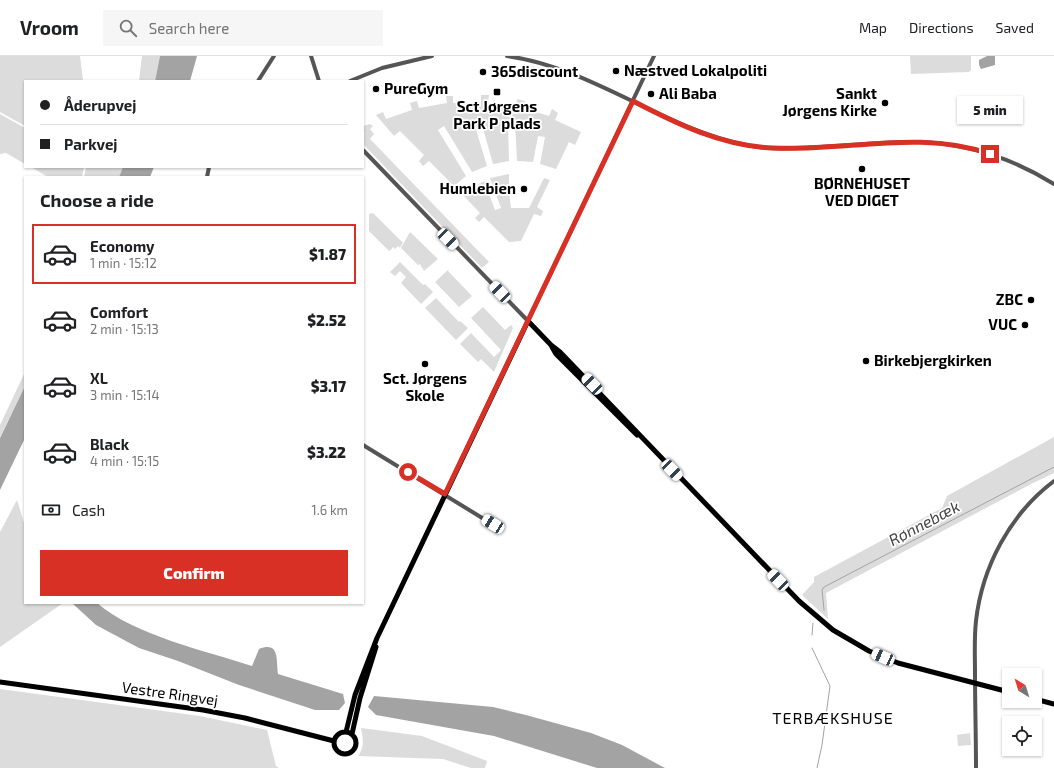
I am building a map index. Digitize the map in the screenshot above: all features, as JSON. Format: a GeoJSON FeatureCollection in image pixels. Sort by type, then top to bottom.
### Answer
{"type":"FeatureCollection","features":[{"type":"Feature","properties":{"kind":"main road"},"geometry":{"type":"LineString","coordinates":[[346,732],[359,681],[386,619],[528,321],[551,345],[556,354],[629,428],[645,442],[799,601],[833,630],[883,657],[1002,690]]}},
{"type":"Feature","properties":{"kind":"main road"},"geometry":{"type":"LineString","coordinates":[[352,734],[360,698],[386,619]]}},
{"type":"Feature","properties":{"kind":"main road","name":"Vestre Ringvej"},"geometry":{"type":"LineString","coordinates":[[0,682],[203,710],[245,718],[334,740]]}},
{"type":"Feature","properties":{"kind":"main road"},"geometry":{"type":"LineString","coordinates":[[1042,701],[1054,704]]}},
{"type":"Feature","properties":{"kind":"main road"},"geometry":{"type":"LineString","coordinates":[[346,732],[352,734],[355,737],[357,744],[356,748],[350,754],[344,755],[338,752],[334,747],[334,740],[340,733],[346,732]]}},
{"type":"Feature","properties":{"kind":"street"},"geometry":{"type":"LineString","coordinates":[[259,80],[274,56]]}},
{"type":"Feature","properties":{"kind":"street"},"geometry":{"type":"LineString","coordinates":[[311,56],[319,80]]}},
{"type":"Feature","properties":{"kind":"street"},"geometry":{"type":"LineString","coordinates":[[352,80],[382,68],[432,56]]}},
{"type":"Feature","properties":{"kind":"street"},"geometry":{"type":"LineString","coordinates":[[507,56],[555,67],[633,101],[686,127],[723,140],[748,146],[786,149],[906,142],[939,143],[982,151],[998,156],[1028,169],[1054,184]]}},
{"type":"Feature","properties":{"kind":"street"},"geometry":{"type":"LineString","coordinates":[[364,151],[528,321],[654,56]]}},
{"type":"Feature","properties":{"kind":"street"},"geometry":{"type":"LineString","coordinates":[[364,446],[497,527]]}},
{"type":"Feature","properties":{"kind":"street"},"geometry":{"type":"LineString","coordinates":[[976,768],[976,622],[981,592],[988,569],[1001,543],[1019,516],[1041,492],[1054,481]]}},
{"type":"Feature","properties":{"kind":"shaded area"},"geometry":{"type":"Polygon","coordinates":[[[0,56],[80,56],[83,80],[24,80],[24,125],[0,112],[0,56]]]}},
{"type":"Feature","properties":{"kind":"shaded area"},"geometry":{"type":"Polygon","coordinates":[[[142,56],[160,56],[155,80],[139,80],[142,56]]]}},
{"type":"Feature","properties":{"kind":"shaded area"},"geometry":{"type":"Polygon","coordinates":[[[160,56],[197,56],[190,80],[155,80],[160,56]]]}},
{"type":"Feature","properties":{"kind":"shaded area"},"geometry":{"type":"Polygon","coordinates":[[[910,56],[971,56],[971,70],[969,72],[911,74],[910,56]]]}},
{"type":"Feature","properties":{"kind":"shaded area"},"geometry":{"type":"Polygon","coordinates":[[[987,56],[995,56],[995,65],[981,69],[979,60],[987,56]]]}},
{"type":"Feature","properties":{"kind":"shaded area"},"geometry":{"type":"Polygon","coordinates":[[[481,95],[489,95],[488,103],[516,107],[517,99],[525,101],[523,108],[549,116],[552,109],[558,113],[555,120],[581,132],[575,145],[569,142],[556,169],[540,164],[545,137],[538,136],[533,162],[517,161],[515,123],[508,124],[509,161],[493,164],[482,125],[475,126],[487,166],[472,172],[444,126],[438,130],[466,176],[454,186],[429,161],[423,166],[419,161],[424,155],[400,131],[394,136],[376,115],[383,112],[386,119],[412,110],[410,103],[417,101],[419,108],[447,103],[446,96],[453,96],[453,103],[481,103],[481,95]]]}},
{"type":"Feature","properties":{"kind":"shaded area"},"geometry":{"type":"Polygon","coordinates":[[[0,114],[24,127],[24,163],[6,153],[0,154],[0,114]]]}},
{"type":"Feature","properties":{"kind":"shaded area"},"geometry":{"type":"Polygon","coordinates":[[[370,124],[373,126],[370,129],[374,134],[370,139],[489,262],[482,268],[364,145],[364,126],[370,124]]]}},
{"type":"Feature","properties":{"kind":"shaded area"},"geometry":{"type":"Polygon","coordinates":[[[33,168],[84,168],[82,176],[46,176],[33,168]]]}},
{"type":"Feature","properties":{"kind":"shaded area"},"geometry":{"type":"Polygon","coordinates":[[[86,168],[123,168],[119,176],[84,176],[86,168]]]}},
{"type":"Feature","properties":{"kind":"shaded area"},"geometry":{"type":"Polygon","coordinates":[[[123,168],[154,168],[150,176],[119,176],[123,168]]]}},
{"type":"Feature","properties":{"kind":"shaded area"},"geometry":{"type":"Polygon","coordinates":[[[509,174],[511,208],[529,208],[544,178],[550,180],[537,207],[543,211],[541,216],[534,214],[521,241],[509,242],[484,217],[479,222],[475,218],[480,213],[462,194],[484,181],[495,210],[501,208],[490,178],[509,174]]]}},
{"type":"Feature","properties":{"kind":"shaded area"},"geometry":{"type":"Polygon","coordinates":[[[373,213],[403,242],[400,248],[398,246],[395,249],[393,247],[390,251],[388,250],[369,231],[369,214],[373,213]]]}},
{"type":"Feature","properties":{"kind":"shaded area"},"geometry":{"type":"Polygon","coordinates":[[[410,232],[438,259],[424,271],[420,264],[418,265],[401,248],[410,232]]]}},
{"type":"Feature","properties":{"kind":"shaded area"},"geometry":{"type":"Polygon","coordinates":[[[400,262],[423,285],[425,284],[433,292],[421,304],[401,283],[406,277],[400,271],[395,276],[390,272],[400,262]]]}},
{"type":"Feature","properties":{"kind":"shaded area"},"geometry":{"type":"Polygon","coordinates":[[[449,269],[448,271],[472,296],[459,307],[435,282],[449,269]]]}},
{"type":"Feature","properties":{"kind":"shaded area"},"geometry":{"type":"Polygon","coordinates":[[[436,298],[459,322],[460,321],[468,328],[456,340],[425,308],[436,298]]]}},
{"type":"Feature","properties":{"kind":"shaded area"},"geometry":{"type":"Polygon","coordinates":[[[483,307],[505,330],[511,325],[513,328],[494,372],[481,359],[478,362],[460,344],[471,333],[494,357],[501,350],[471,318],[483,307]]]}},
{"type":"Feature","properties":{"kind":"shaded area"},"geometry":{"type":"Polygon","coordinates":[[[24,374],[24,388],[0,437],[0,425],[24,374]]]}},
{"type":"Feature","properties":{"kind":"shaded area"},"geometry":{"type":"Polygon","coordinates":[[[24,388],[24,440],[0,490],[0,438],[24,388]]]}},
{"type":"Feature","properties":{"kind":"shaded area"},"geometry":{"type":"Polygon","coordinates":[[[1054,437],[1054,473],[826,593],[828,619],[802,595],[814,582],[814,577],[942,508],[947,496],[1054,437]]]}},
{"type":"Feature","properties":{"kind":"shaded area"},"geometry":{"type":"Polygon","coordinates":[[[17,500],[24,523],[24,604],[62,604],[0,647],[0,532],[17,500]]]}},
{"type":"Feature","properties":{"kind":"shaded area"},"geometry":{"type":"Polygon","coordinates":[[[73,604],[98,604],[112,614],[150,633],[192,648],[252,666],[259,649],[266,647],[271,648],[276,653],[278,674],[343,694],[345,703],[339,710],[315,710],[239,685],[178,661],[139,648],[96,625],[73,604]]]}},
{"type":"Feature","properties":{"kind":"shaded area"},"geometry":{"type":"Polygon","coordinates":[[[0,689],[200,716],[267,730],[276,766],[279,768],[0,768],[0,689]]]}},
{"type":"Feature","properties":{"kind":"shaded area"},"geometry":{"type":"Polygon","coordinates":[[[374,696],[493,707],[526,715],[591,733],[622,745],[665,768],[597,768],[494,736],[376,715],[368,707],[374,696]]]}},
{"type":"Feature","properties":{"kind":"shaded area"},"geometry":{"type":"Polygon","coordinates":[[[361,728],[422,736],[487,761],[485,768],[471,768],[443,759],[358,756],[363,746],[361,728]]]}},
{"type":"Feature","properties":{"kind":"shaded area"},"geometry":{"type":"Polygon","coordinates":[[[970,733],[971,745],[958,746],[957,735],[970,733]]]}},
{"type":"Feature","properties":{"kind":"waterway","name":"Rønnebæk"},"geometry":{"type":"LineString","coordinates":[[824,610],[822,590],[824,587],[1054,467]]}},
{"type":"Feature","properties":{"kind":"waterway","name":"Rønnebæk"},"geometry":{"type":"LineString","coordinates":[[812,635],[813,623]]}},
{"type":"Feature","properties":{"kind":"waterway","name":"Rønnebæk"},"geometry":{"type":"LineString","coordinates":[[812,648],[830,686],[822,745],[817,768]]}},
{"type":"Feature","properties":{"kind":"place","name":"Næstved Lokalpoliti"},"geometry":{"type":"Point","coordinates":[616,71]}},
{"type":"Feature","properties":{"kind":"place","name":"365discount"},"geometry":{"type":"Point","coordinates":[483,72]}},
{"type":"Feature","properties":{"kind":"place","name":"PureGym"},"geometry":{"type":"Point","coordinates":[376,89]}},
{"type":"Feature","properties":{"kind":"place","name":"Sct Jørgens Park P plads"},"geometry":{"type":"Point","coordinates":[497,92]}},
{"type":"Feature","properties":{"kind":"place","name":"Ali Baba"},"geometry":{"type":"Point","coordinates":[651,94]}},
{"type":"Feature","properties":{"kind":"place","name":"Sankt Jørgens Kirke"},"geometry":{"type":"Point","coordinates":[885,103]}},
{"type":"Feature","properties":{"kind":"place","name":"BØRNEHUSET VED DIGET"},"geometry":{"type":"Point","coordinates":[862,169]}},
{"type":"Feature","properties":{"kind":"place","name":"Humlebien"},"geometry":{"type":"Point","coordinates":[524,189]}},
{"type":"Feature","properties":{"kind":"place","name":"ZBC"},"geometry":{"type":"Point","coordinates":[1031,300]}},
{"type":"Feature","properties":{"kind":"place","name":"VUC"},"geometry":{"type":"Point","coordinates":[1025,325]}},
{"type":"Feature","properties":{"kind":"place","name":"Birkebjergkirken"},"geometry":{"type":"Point","coordinates":[866,361]}},
{"type":"Feature","properties":{"kind":"place","name":"Sct. Jørgens Skole"},"geometry":{"type":"Point","coordinates":[425,364]}},
{"type":"Feature","properties":{"kind":"district","name":"TERBÆKSHUSE"},"geometry":{"type":"Point","coordinates":[833,718]}},
{"type":"Feature","properties":{"kind":"route"},"geometry":{"type":"LineString","coordinates":[[408,472],[445,494],[633,101],[686,127],[723,140],[748,146],[786,149],[917,142],[958,146],[990,154]]}}]}
